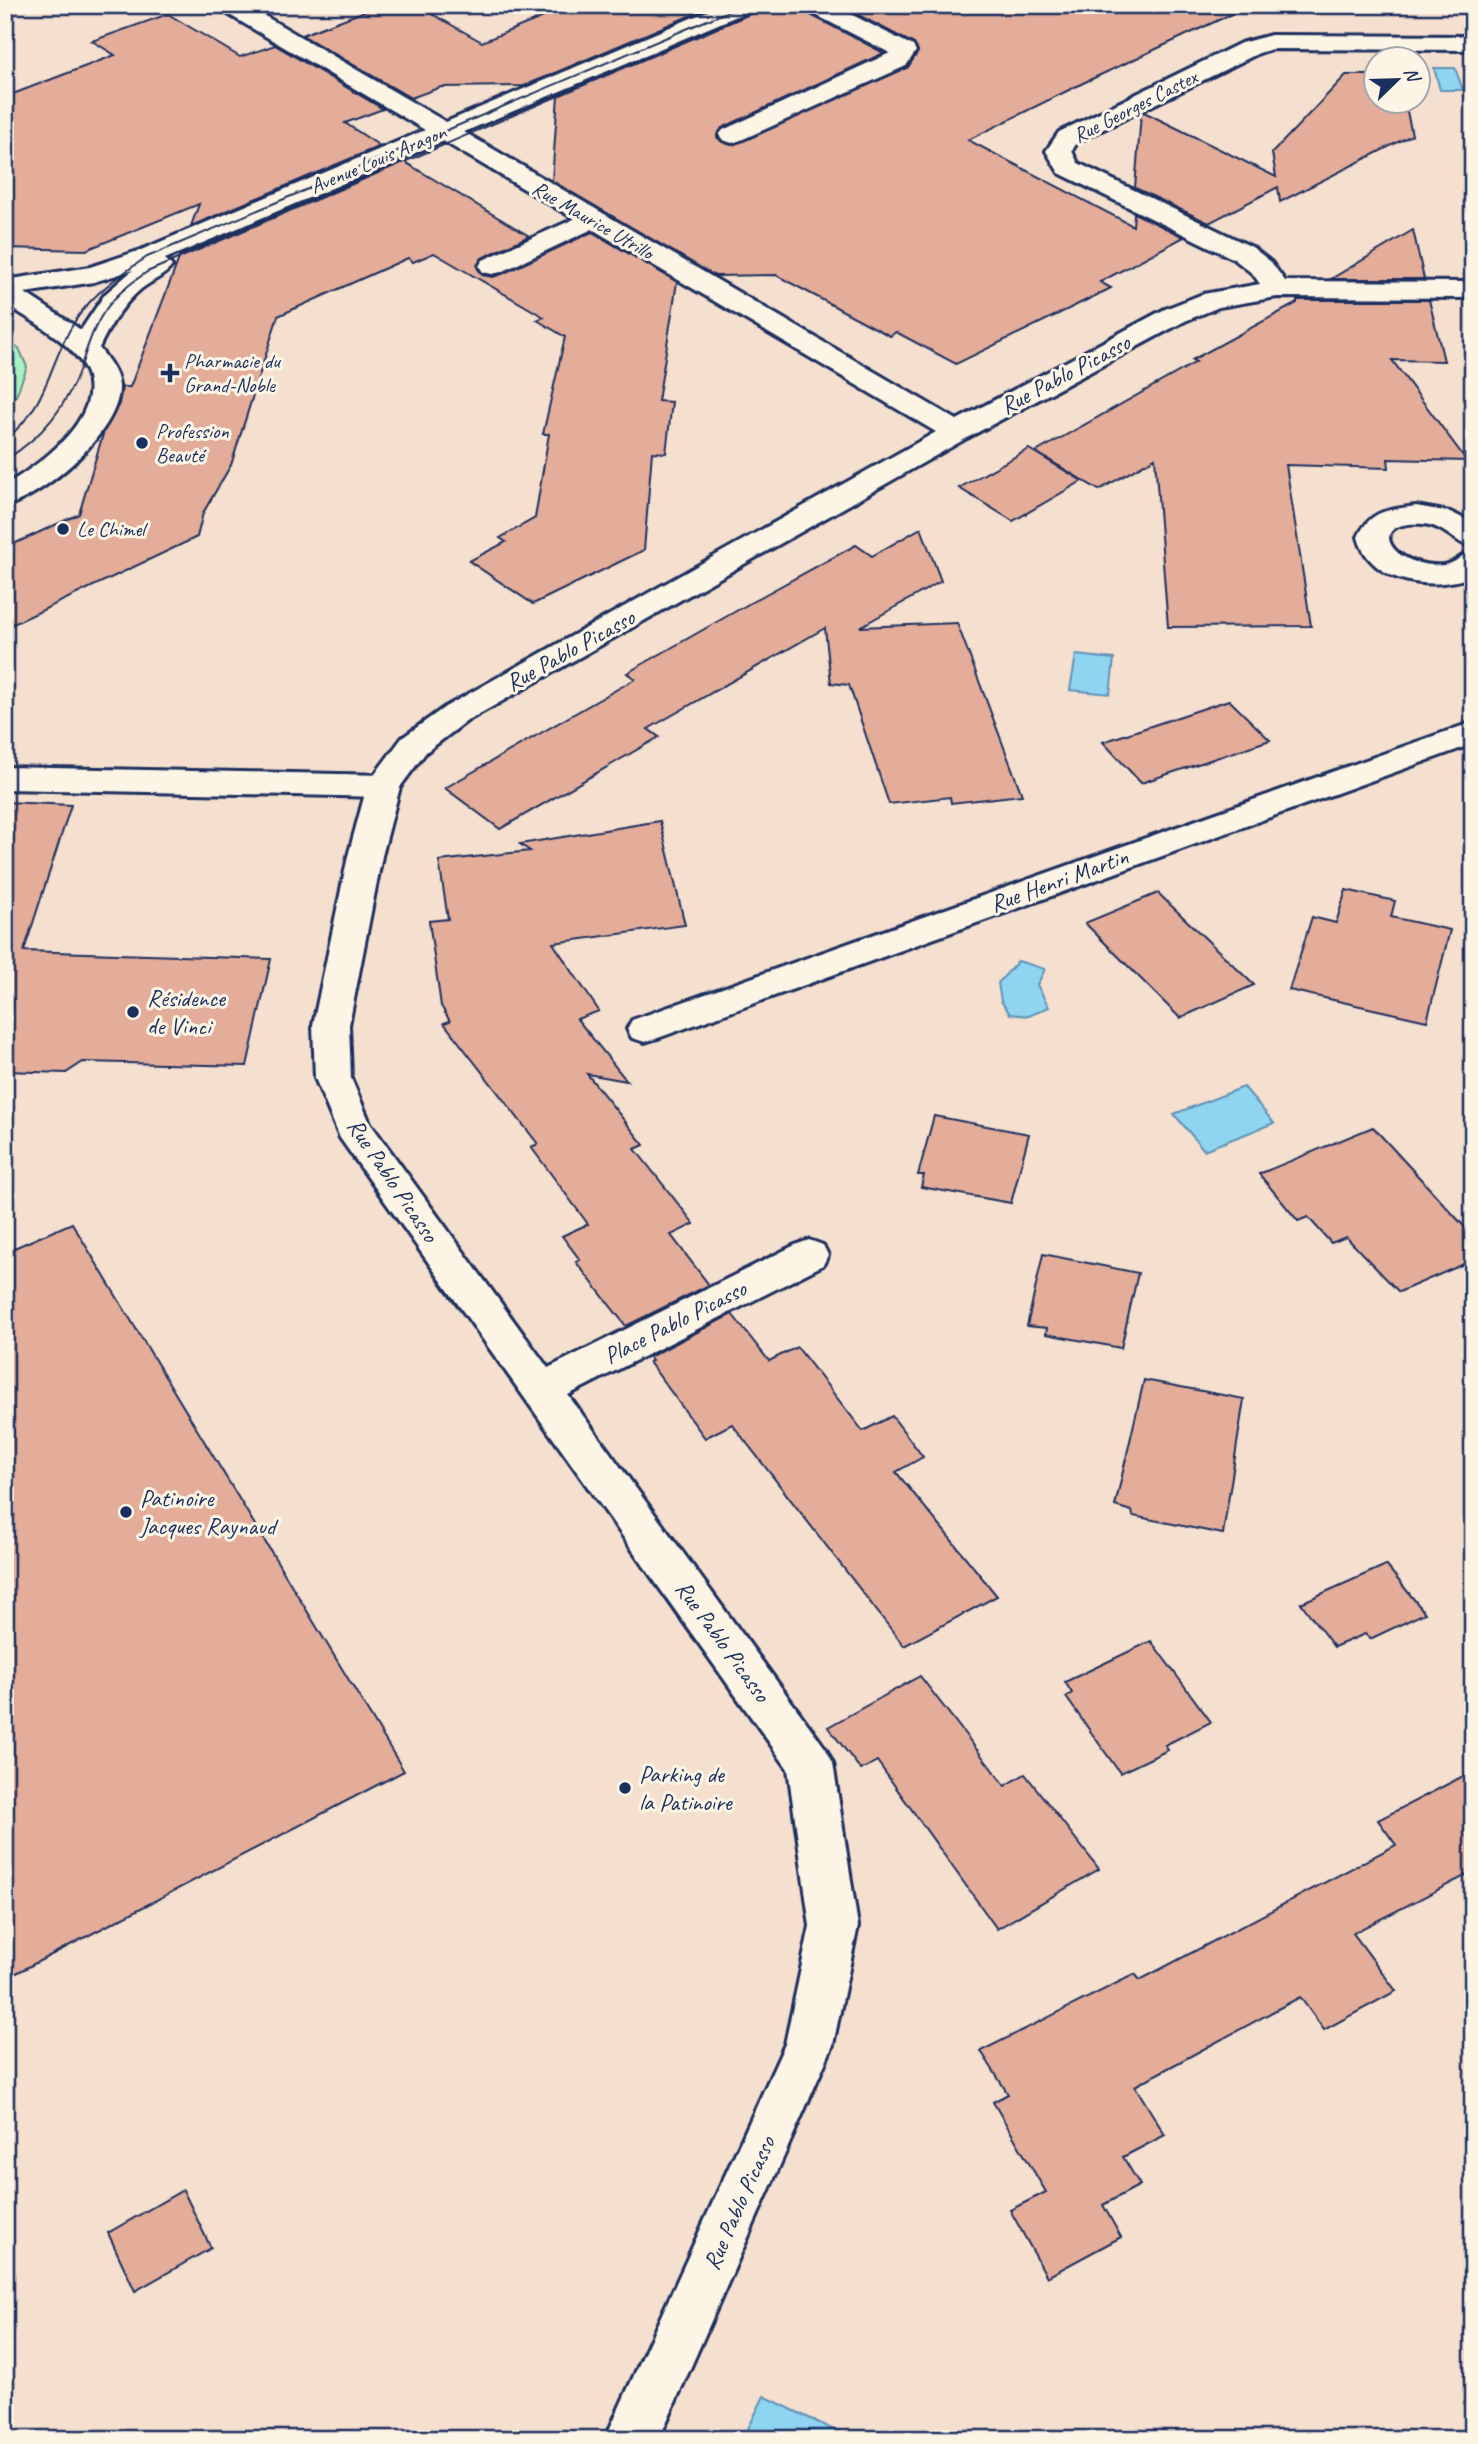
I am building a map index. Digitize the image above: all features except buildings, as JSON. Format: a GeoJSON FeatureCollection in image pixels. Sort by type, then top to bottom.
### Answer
{"type":"FeatureCollection","features":[{"type":"Feature","properties":{"kind":"street","name":"Rue Maurice Utrillo"},"geometry":{"type":"LineString","coordinates":[[229,5],[957,432]]}},
{"type":"Feature","properties":{"kind":"street"},"geometry":{"type":"LineString","coordinates":[[732,135],[897,61],[904,51],[814,5]]}},
{"type":"Feature","properties":{"kind":"street","name":"Avenue Louis Aragon"},"geometry":{"type":"LineString","coordinates":[[85,348],[110,303],[147,272],[449,136],[754,6]]}},
{"type":"Feature","properties":{"kind":"street","name":"Rue Georges Castex"},"geometry":{"type":"LineString","coordinates":[[1277,289],[1262,268],[1243,253],[1068,168],[1059,151],[1068,137],[1250,48],[1271,42],[1473,43]]}},
{"type":"Feature","properties":{"kind":"street","name":"Avenue Louis Aragon"},"geometry":{"type":"LineString","coordinates":[[5,290],[94,274],[150,256],[449,136]]}},
{"type":"Feature","properties":{"kind":"street"},"geometry":{"type":"LineString","coordinates":[[492,266],[592,219]]}},
{"type":"Feature","properties":{"kind":"street","name":"Rue Pablo Picasso"},"geometry":{"type":"LineString","coordinates":[[632,2439],[809,2045],[834,1926],[810,1763],[353,1128],[333,1078],[331,1025],[365,856],[384,786],[414,744],[456,714],[957,432],[1175,315],[1213,300],[1277,289],[1473,289]]}},
{"type":"Feature","properties":{"kind":"street"},"geometry":{"type":"LineString","coordinates":[[5,290],[85,348],[105,385],[101,411],[78,441],[47,469],[5,497]]}},
{"type":"Feature","properties":{"kind":"street"},"geometry":{"type":"LineString","coordinates":[[1470,532],[1446,520],[1426,515],[1404,515],[1386,521],[1375,530],[1372,542],[1377,555],[1392,566],[1412,574],[1434,576],[1454,573],[1470,565],[1473,560]]}},
{"type":"Feature","properties":{"kind":"street","name":"Rue Henri Martin"},"geometry":{"type":"LineString","coordinates":[[645,1029],[1473,732]]}},
{"type":"Feature","properties":{"kind":"street"},"geometry":{"type":"LineString","coordinates":[[5,778],[384,786]]}},
{"type":"Feature","properties":{"kind":"street","name":"Place Pablo Picasso"},"geometry":{"type":"LineString","coordinates":[[530,1373],[809,1255]]}},
{"type":"Feature","properties":{"kind":"green space"},"geometry":{"type":"Polygon","coordinates":[[[5,344],[19,348],[27,367],[16,396],[5,397],[5,344]]]}},
{"type":"Feature","properties":{"kind":"water"},"geometry":{"type":"Polygon","coordinates":[[[1434,68],[1455,68],[1463,90],[1440,90],[1434,68]]]}},
{"type":"Feature","properties":{"kind":"water"},"geometry":{"type":"Polygon","coordinates":[[[1076,655],[1114,659],[1110,694],[1070,690],[1076,655]]]}},
{"type":"Feature","properties":{"kind":"water"},"geometry":{"type":"Polygon","coordinates":[[[1018,961],[1045,969],[1037,985],[1049,1007],[1029,1016],[1010,1014],[1001,1001],[998,983],[1018,961]]]}},
{"type":"Feature","properties":{"kind":"water"},"geometry":{"type":"Polygon","coordinates":[[[1244,1087],[1274,1123],[1204,1150],[1174,1114],[1244,1087]]]}},
{"type":"Feature","properties":{"kind":"water"},"geometry":{"type":"Polygon","coordinates":[[[764,2396],[852,2439],[743,2439],[764,2396]]]}},
{"type":"Feature","properties":{"kind":"tram line"},"geometry":{"type":"LineString","coordinates":[[5,440],[20,426],[40,398],[66,337],[82,311],[108,285],[147,257],[743,5]]}},
{"type":"Feature","properties":{"kind":"tram line"},"geometry":{"type":"LineString","coordinates":[[5,460],[30,442],[51,420],[75,381],[93,331],[104,312],[118,295],[147,272],[771,5]]}},
{"type":"Feature","properties":{"kind":"place","name":"Pharmacie du Grand-Noble"},"geometry":{"type":"Point","coordinates":[170,373]}},
{"type":"Feature","properties":{"kind":"place","name":"Profession Beauté"},"geometry":{"type":"Point","coordinates":[142,443]}},
{"type":"Feature","properties":{"kind":"place","name":"Le Chimel"},"geometry":{"type":"Point","coordinates":[63,529]}},
{"type":"Feature","properties":{"kind":"place","name":"Résidence de Vinci"},"geometry":{"type":"Point","coordinates":[133,1012]}},
{"type":"Feature","properties":{"kind":"place","name":"Patinoire Jacques Raynaud"},"geometry":{"type":"Point","coordinates":[126,1512]}},
{"type":"Feature","properties":{"kind":"place","name":"Parking de la Patinoire"},"geometry":{"type":"Point","coordinates":[625,1788]}}]}
